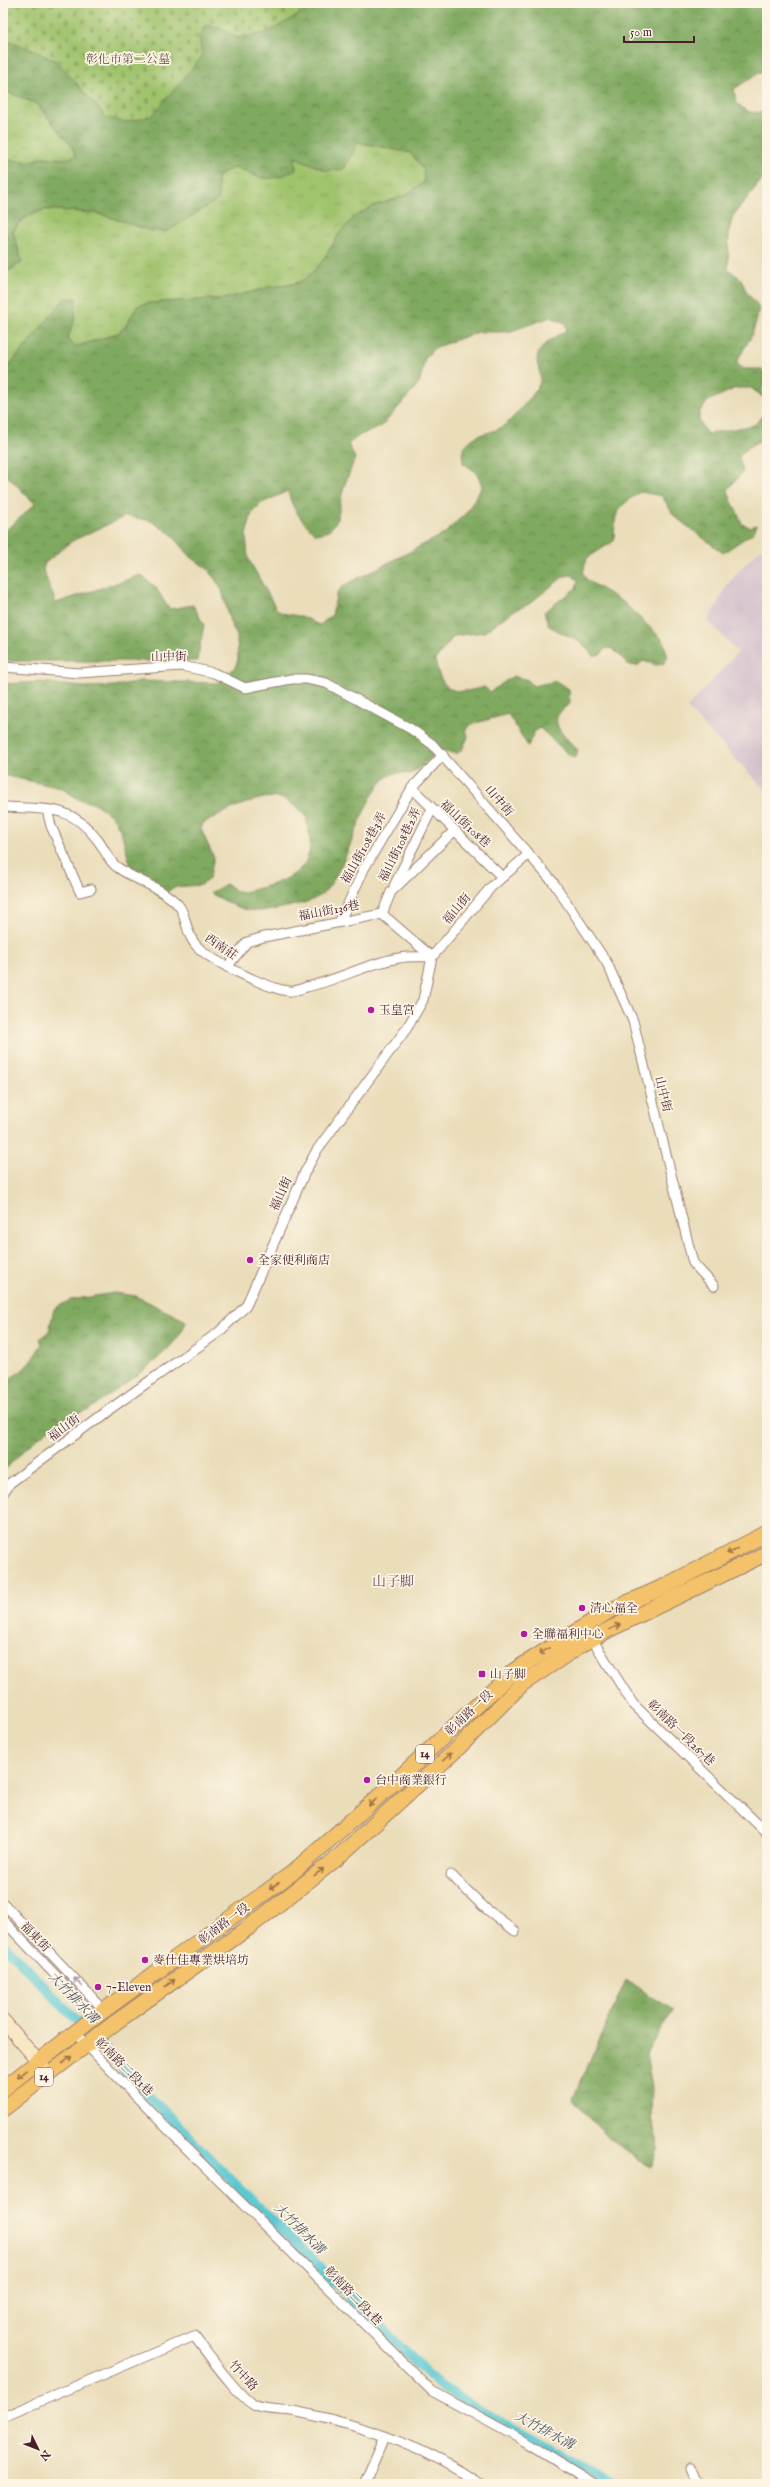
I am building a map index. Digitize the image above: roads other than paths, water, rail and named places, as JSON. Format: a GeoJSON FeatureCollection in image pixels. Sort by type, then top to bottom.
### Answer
{"type":"FeatureCollection","features":[{"type":"Feature","properties":{"kind":"main road","name":"彰南路一段"},"geometry":{"type":"LineString","coordinates":[[100,2014],[292,1873],[395,1782],[515,1670],[609,1611],[664,1587],[767,1533]]}},
{"type":"Feature","properties":{"kind":"main road","name":"彰南路一段"},"geometry":{"type":"LineString","coordinates":[[116,2022],[248,1928],[336,1859],[522,1684],[592,1639],[767,1553]]}},
{"type":"Feature","properties":{"kind":"main road","name":"福東街"},"geometry":{"type":"LineString","coordinates":[[100,2014],[116,2022]]}},
{"type":"Feature","properties":{"kind":"main road"},"geometry":{"type":"LineString","coordinates":[[100,2014],[104,2032]]}},
{"type":"Feature","properties":{"kind":"main road","name":"14"},"geometry":{"type":"LineString","coordinates":[[3,2089],[100,2014]]}},
{"type":"Feature","properties":{"kind":"main road","name":"14"},"geometry":{"type":"LineString","coordinates":[[3,2109],[116,2022]]}},
{"type":"Feature","properties":{"kind":"street","name":"山中街"},"geometry":{"type":"LineString","coordinates":[[3,667],[79,673],[182,666],[214,673],[245,688],[291,679],[306,678],[326,683],[372,707],[411,729],[444,754],[553,882],[607,963],[633,1021],[693,1263],[714,1286]]}},
{"type":"Feature","properties":{"kind":"street","name":"福山街108巷3弄"},"geometry":{"type":"LineString","coordinates":[[340,921],[364,869],[412,788],[444,754]]}},
{"type":"Feature","properties":{"kind":"street","name":"福山街108巷"},"geometry":{"type":"LineString","coordinates":[[412,788],[454,831],[480,853],[502,877]]}},
{"type":"Feature","properties":{"kind":"street","name":"西南莊"},"geometry":{"type":"LineString","coordinates":[[3,808],[7,807],[59,811],[76,817],[89,829],[113,864],[132,878],[166,894],[180,906],[185,926],[195,945],[227,967],[289,991],[313,986],[398,958],[432,957]]}},
{"type":"Feature","properties":{"kind":"street","name":"福山街108巷2弄"},"geometry":{"type":"LineString","coordinates":[[382,914],[391,892],[432,808]]}},
{"type":"Feature","properties":{"kind":"street"},"geometry":{"type":"LineString","coordinates":[[47,810],[51,826],[80,892],[91,889]]}},
{"type":"Feature","properties":{"kind":"street"},"geometry":{"type":"LineString","coordinates":[[391,892],[454,831]]}},
{"type":"Feature","properties":{"kind":"street","name":"福山街"},"geometry":{"type":"LineString","coordinates":[[3,1493],[10,1483],[219,1332],[246,1306],[305,1172],[317,1150],[407,1028],[424,1000],[432,957],[491,887],[528,854]]}},
{"type":"Feature","properties":{"kind":"street","name":"福山街136巷"},"geometry":{"type":"LineString","coordinates":[[227,967],[247,942],[340,921],[382,914]]}},
{"type":"Feature","properties":{"kind":"street"},"geometry":{"type":"LineString","coordinates":[[382,914],[432,957]]}},
{"type":"Feature","properties":{"kind":"street","name":"彰南路一段267巷"},"geometry":{"type":"LineString","coordinates":[[592,1639],[633,1704],[767,1833]]}},
{"type":"Feature","properties":{"kind":"street"},"geometry":{"type":"LineString","coordinates":[[452,1875],[485,1908],[515,1931]]}},
{"type":"Feature","properties":{"kind":"street","name":"福東街"},"geometry":{"type":"LineString","coordinates":[[3,1903],[68,1972],[100,2014]]}},
{"type":"Feature","properties":{"kind":"street","name":"福東街"},"geometry":{"type":"LineString","coordinates":[[3,1920],[60,1980],[100,2014]]}},
{"type":"Feature","properties":{"kind":"street"},"geometry":{"type":"LineString","coordinates":[[35,1954],[43,1945]]}},
{"type":"Feature","properties":{"kind":"street"},"geometry":{"type":"LineString","coordinates":[[60,1980],[68,1972]]}},
{"type":"Feature","properties":{"kind":"street"},"geometry":{"type":"LineString","coordinates":[[3,2020],[49,2074]]}},
{"type":"Feature","properties":{"kind":"street","name":"彰南路二段1巷"},"geometry":{"type":"LineString","coordinates":[[75,2033],[194,2156],[432,2391],[524,2441],[595,2484]]}},
{"type":"Feature","properties":{"kind":"street","name":"竹中路"},"geometry":{"type":"LineString","coordinates":[[3,2417],[194,2336],[237,2389],[255,2406],[298,2412],[385,2436],[434,2456],[480,2484]]}},
{"type":"Feature","properties":{"kind":"street"},"geometry":{"type":"LineString","coordinates":[[364,2484],[385,2436]]}},
{"type":"Feature","properties":{"kind":"street"},"geometry":{"type":"LineString","coordinates":[[691,2468],[698,2484]]}},
{"type":"Feature","properties":{"kind":"waterway","name":"大竹排水溝"},"geometry":{"type":"LineString","coordinates":[[3,1944],[211,2160],[439,2385],[489,2416],[615,2484]]}},
{"type":"Feature","properties":{"kind":"place","name":"玉皇宮"},"geometry":{"type":"Point","coordinates":[371,1010]}},
{"type":"Feature","properties":{"kind":"place","name":"全家便利商店"},"geometry":{"type":"Point","coordinates":[250,1260]}},
{"type":"Feature","properties":{"kind":"place","name":"清心福全"},"geometry":{"type":"Point","coordinates":[582,1608]}},
{"type":"Feature","properties":{"kind":"place","name":"全聯福利中心"},"geometry":{"type":"Point","coordinates":[524,1634]}},
{"type":"Feature","properties":{"kind":"place","name":"山子脚"},"geometry":{"type":"Point","coordinates":[482,1674]}},
{"type":"Feature","properties":{"kind":"place","name":"台中商業銀行"},"geometry":{"type":"Point","coordinates":[367,1780]}},
{"type":"Feature","properties":{"kind":"place","name":"麥仕佳專業烘培坊"},"geometry":{"type":"Point","coordinates":[145,1960]}},
{"type":"Feature","properties":{"kind":"place","name":"7-Eleven"},"geometry":{"type":"Point","coordinates":[98,1987]}},
{"type":"Feature","properties":{"kind":"district","name":"山子脚"},"geometry":{"type":"Point","coordinates":[393,1582]}},
{"type":"Feature","properties":{"kind":"park label","name":"彰化市第二公墓"},"geometry":{"type":"Point","coordinates":[128,59]}}]}
